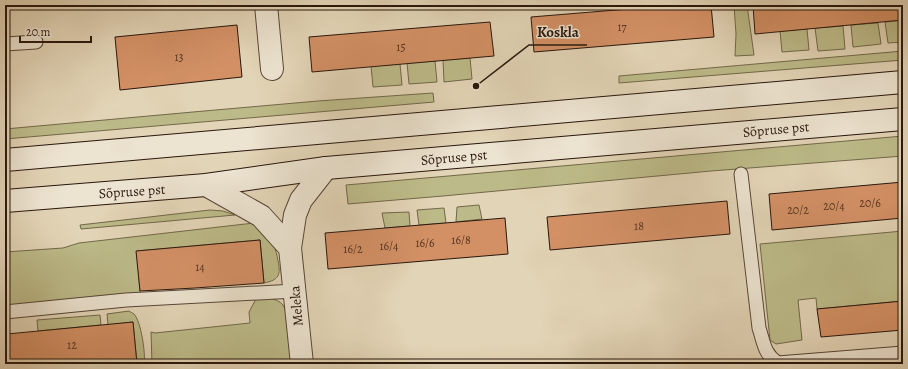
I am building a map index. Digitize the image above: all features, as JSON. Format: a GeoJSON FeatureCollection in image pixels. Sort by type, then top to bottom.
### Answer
{"type":"FeatureCollection","features":[{"type":"Feature","properties":{"kind":"main road"},"geometry":{"type":"LineString","coordinates":[[266,5],[272,69]]}},
{"type":"Feature","properties":{"kind":"main road"},"geometry":{"type":"LineString","coordinates":[[5,160],[903,82]]}},
{"type":"Feature","properties":{"kind":"main road","name":"Sõpruse pst"},"geometry":{"type":"LineString","coordinates":[[5,201],[206,185],[326,168],[903,118]]}},
{"type":"Feature","properties":{"kind":"main road","name":"Meleka"},"geometry":{"type":"LineString","coordinates":[[302,364],[290,248],[296,215],[301,200],[326,168]]}},
{"type":"Feature","properties":{"kind":"main road"},"geometry":{"type":"LineString","coordinates":[[206,185],[261,216],[290,248]]}},
{"type":"Feature","properties":{"kind":"lane"},"geometry":{"type":"LineString","coordinates":[[5,44],[36,42]]}},
{"type":"Feature","properties":{"kind":"lane"},"geometry":{"type":"LineString","coordinates":[[741,174],[759,328],[766,352],[771,358],[778,363],[903,353]]}},
{"type":"Feature","properties":{"kind":"lane"},"geometry":{"type":"LineString","coordinates":[[5,312],[126,300],[295,291]]}},
{"type":"Feature","properties":{"kind":"shaded area"},"geometry":{"type":"Polygon","coordinates":[[[734,5],[747,5],[754,55],[735,56],[736,34],[734,5]]]}},
{"type":"Feature","properties":{"kind":"shaded area"},"geometry":{"type":"Polygon","coordinates":[[[903,20],[903,42],[888,43],[885,22],[903,20]]]}},
{"type":"Feature","properties":{"kind":"shaded area"},"geometry":{"type":"Polygon","coordinates":[[[878,23],[881,44],[853,47],[851,25],[878,23]]]}},
{"type":"Feature","properties":{"kind":"shaded area"},"geometry":{"type":"Polygon","coordinates":[[[843,26],[845,49],[818,51],[815,28],[843,26]]]}},
{"type":"Feature","properties":{"kind":"shaded area"},"geometry":{"type":"Polygon","coordinates":[[[807,29],[809,50],[782,52],[780,31],[807,29]]]}},
{"type":"Feature","properties":{"kind":"shaded area"},"geometry":{"type":"Polygon","coordinates":[[[903,51],[903,60],[619,83],[619,76],[903,51]]]}},
{"type":"Feature","properties":{"kind":"shaded area"},"geometry":{"type":"Polygon","coordinates":[[[470,58],[472,79],[444,82],[443,60],[470,58]]]}},
{"type":"Feature","properties":{"kind":"shaded area"},"geometry":{"type":"Polygon","coordinates":[[[435,61],[437,82],[409,84],[407,63],[435,61]]]}},
{"type":"Feature","properties":{"kind":"shaded area"},"geometry":{"type":"Polygon","coordinates":[[[400,64],[402,85],[373,87],[371,66],[400,64]]]}},
{"type":"Feature","properties":{"kind":"shaded area"},"geometry":{"type":"Polygon","coordinates":[[[433,93],[434,102],[5,139],[5,129],[318,101],[433,93]]]}},
{"type":"Feature","properties":{"kind":"shaded area"},"geometry":{"type":"Polygon","coordinates":[[[903,136],[903,156],[711,171],[348,204],[346,185],[903,136]]]}},
{"type":"Feature","properties":{"kind":"shaded area"},"geometry":{"type":"Polygon","coordinates":[[[479,205],[482,219],[456,222],[457,207],[479,205]]]}},
{"type":"Feature","properties":{"kind":"shaded area"},"geometry":{"type":"Polygon","coordinates":[[[444,208],[446,223],[419,225],[417,210],[444,208]]]}},
{"type":"Feature","properties":{"kind":"shaded area"},"geometry":{"type":"Polygon","coordinates":[[[210,210],[223,211],[235,215],[81,229],[80,225],[210,210]]]}},
{"type":"Feature","properties":{"kind":"shaded area"},"geometry":{"type":"Polygon","coordinates":[[[409,212],[410,226],[385,228],[382,213],[409,212]]]}},
{"type":"Feature","properties":{"kind":"shaded area"},"geometry":{"type":"Polygon","coordinates":[[[254,223],[270,240],[276,253],[279,273],[276,278],[269,282],[264,283],[260,240],[137,251],[140,293],[5,306],[5,252],[63,248],[79,243],[254,223]]]}},
{"type":"Feature","properties":{"kind":"shaded area"},"geometry":{"type":"Polygon","coordinates":[[[903,231],[903,301],[817,309],[816,298],[798,300],[802,340],[776,344],[770,340],[760,244],[903,231]]]}},
{"type":"Feature","properties":{"kind":"shaded area"},"geometry":{"type":"Polygon","coordinates":[[[269,298],[280,302],[283,305],[287,316],[291,364],[152,364],[151,332],[155,333],[250,323],[249,312],[256,299],[269,298]]]}},
{"type":"Feature","properties":{"kind":"shaded area"},"geometry":{"type":"Polygon","coordinates":[[[129,311],[137,318],[141,331],[144,346],[144,364],[137,364],[133,322],[108,325],[107,314],[129,311]]]}},
{"type":"Feature","properties":{"kind":"shaded area"},"geometry":{"type":"Polygon","coordinates":[[[100,315],[101,325],[38,331],[37,320],[100,315]]]}},
{"type":"Feature","properties":{"kind":"building"},"geometry":{"type":"Polygon","coordinates":[[[677,5],[711,5],[714,37],[534,52],[531,17],[677,5]]]}},
{"type":"Feature","properties":{"kind":"building"},"geometry":{"type":"Polygon","coordinates":[[[753,5],[903,5],[903,20],[755,34],[753,5]]]}},
{"type":"Feature","properties":{"kind":"building"},"geometry":{"type":"Polygon","coordinates":[[[490,22],[494,56],[312,72],[309,37],[490,22]]]}},
{"type":"Feature","properties":{"kind":"building"},"geometry":{"type":"Polygon","coordinates":[[[237,25],[242,77],[120,90],[115,37],[237,25]]]}},
{"type":"Feature","properties":{"kind":"building"},"geometry":{"type":"Polygon","coordinates":[[[903,182],[903,218],[772,230],[769,194],[903,182]]]}},
{"type":"Feature","properties":{"kind":"building"},"geometry":{"type":"Polygon","coordinates":[[[727,201],[730,234],[550,250],[547,217],[727,201]]]}},
{"type":"Feature","properties":{"kind":"building"},"geometry":{"type":"Polygon","coordinates":[[[505,218],[508,254],[328,269],[325,233],[505,218]]]}},
{"type":"Feature","properties":{"kind":"building"},"geometry":{"type":"Polygon","coordinates":[[[260,240],[264,283],[140,291],[136,251],[260,240]]]}},
{"type":"Feature","properties":{"kind":"building"},"geometry":{"type":"Polygon","coordinates":[[[903,301],[903,330],[821,337],[817,309],[903,301]]]}},
{"type":"Feature","properties":{"kind":"building"},"geometry":{"type":"Polygon","coordinates":[[[133,322],[137,364],[10,364],[7,334],[133,322]]]}},
{"type":"Feature","properties":{"kind":"place","name":"Koskla"},"geometry":{"type":"Point","coordinates":[476,86]}}]}
